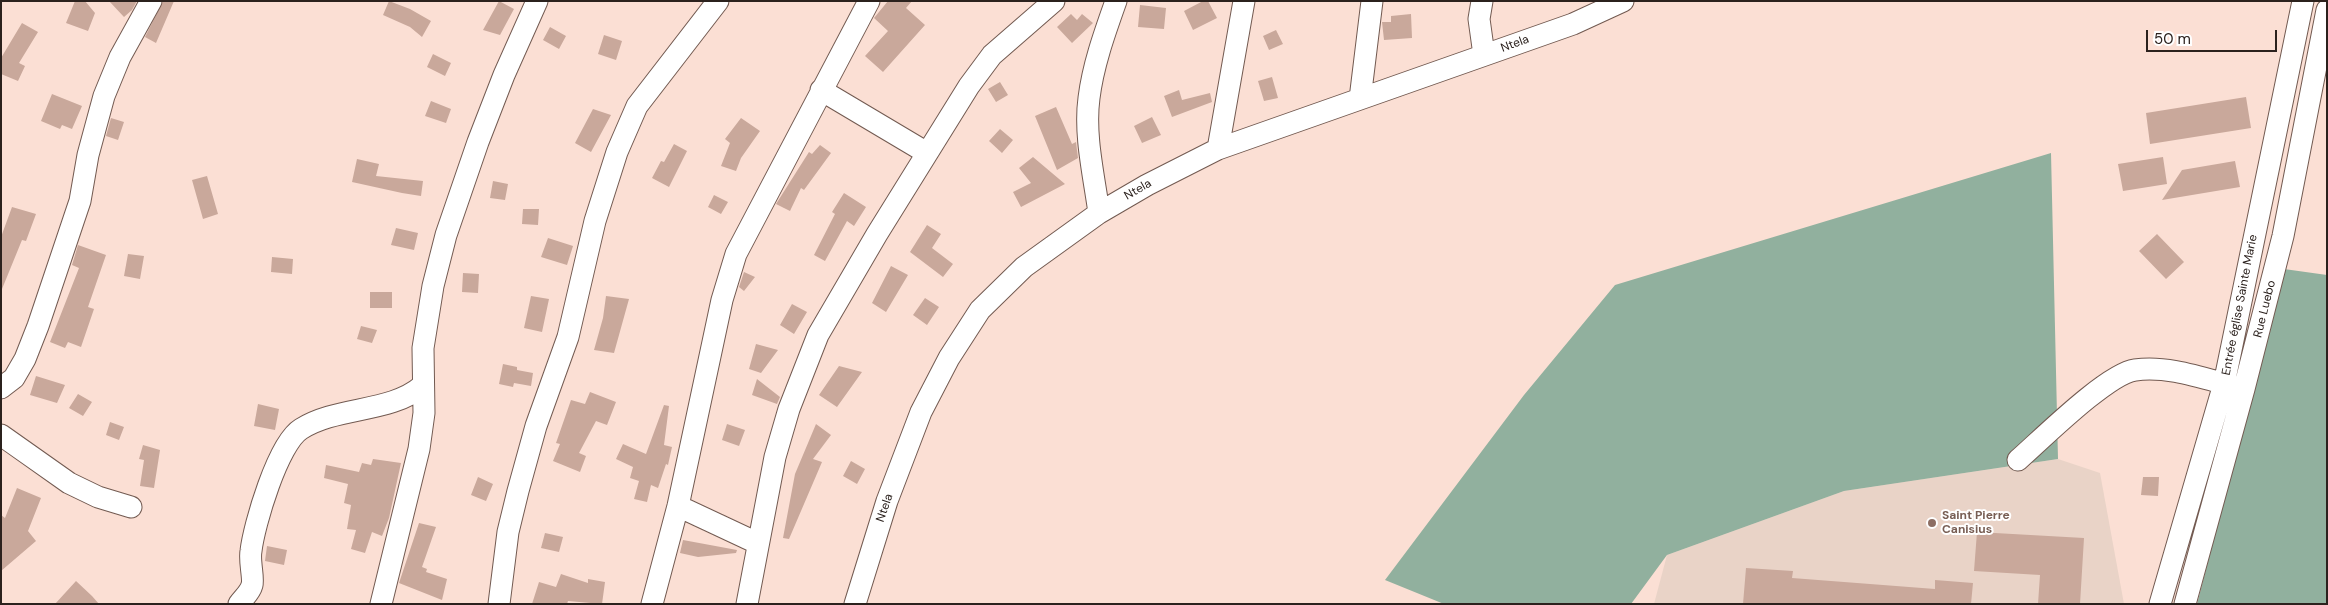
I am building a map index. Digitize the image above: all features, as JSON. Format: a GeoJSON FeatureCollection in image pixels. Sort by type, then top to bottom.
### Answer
{"type":"FeatureCollection","features":[{"type":"Feature","properties":{"kind":"street"},"geometry":{"type":"LineString","coordinates":[[1,388],[14,378],[25,359],[38,326],[80,201],[88,154],[104,96],[120,57],[151,1]]}},
{"type":"Feature","properties":{"kind":"street"},"geometry":{"type":"LineString","coordinates":[[381,604],[419,449],[424,413],[422,386],[423,348],[433,286],[446,235],[504,75],[537,1]]}},
{"type":"Feature","properties":{"kind":"street"},"geometry":{"type":"LineString","coordinates":[[499,604],[508,532],[516,499],[536,426],[568,338],[595,221],[617,152],[637,106],[718,1]]}},
{"type":"Feature","properties":{"kind":"street"},"geometry":{"type":"LineString","coordinates":[[652,604],[678,506],[722,300],[736,254],[869,1]]}},
{"type":"Feature","properties":{"kind":"street"},"geometry":{"type":"LineString","coordinates":[[746,604],[777,449],[789,409],[818,334],[960,100],[992,55],[1054,1]]}},
{"type":"Feature","properties":{"kind":"street"},"geometry":{"type":"LineString","coordinates":[[1099,213],[1089,135],[1088,98],[1104,35],[1116,1]]}},
{"type":"Feature","properties":{"kind":"street"},"geometry":{"type":"LineString","coordinates":[[1218,149],[1244,1]]}},
{"type":"Feature","properties":{"kind":"street"},"geometry":{"type":"LineString","coordinates":[[1360,99],[1372,1]]}},
{"type":"Feature","properties":{"kind":"street"},"geometry":{"type":"LineString","coordinates":[[1482,1],[1479,19],[1484,56]]}},
{"type":"Feature","properties":{"kind":"street","name":"Ntela"},"geometry":{"type":"LineString","coordinates":[[855,604],[887,501],[921,412],[949,358],[980,310],[1024,267],[1099,213],[1178,168],[1218,149],[1573,24],[1623,1]]}},
{"type":"Feature","properties":{"kind":"street","name":"Entrée église Sainte Marie"},"geometry":{"type":"LineString","coordinates":[[2160,604],[2224,384],[2303,1]]}},
{"type":"Feature","properties":{"kind":"street","name":"Rue Luebo"},"geometry":{"type":"LineString","coordinates":[[2184,604],[2244,389],[2283,236],[2327,10]]}},
{"type":"Feature","properties":{"kind":"street"},"geometry":{"type":"LineString","coordinates":[[821,90],[927,153]]}},
{"type":"Feature","properties":{"kind":"street"},"geometry":{"type":"LineString","coordinates":[[2018,460],[2110,380],[2134,370],[2162,370],[2244,389]]}},
{"type":"Feature","properties":{"kind":"street"},"geometry":{"type":"LineString","coordinates":[[239,604],[252,587],[251,551],[265,491],[295,434],[301,429],[343,413],[407,397],[422,386]]}},
{"type":"Feature","properties":{"kind":"street"},"geometry":{"type":"LineString","coordinates":[[1,435],[69,483],[98,497],[131,507]]}},
{"type":"Feature","properties":{"kind":"street"},"geometry":{"type":"LineString","coordinates":[[678,506],[757,543]]}},
{"type":"Feature","properties":{"kind":"shaded area","name":"Saint Pierre Canisius"},"geometry":{"type":"Polygon","coordinates":[[[2058,459],[2100,473],[2124,604],[1654,604],[1667,555],[1844,491],[2058,459]]]}},
{"type":"Feature","properties":{"kind":"green space"},"geometry":{"type":"Polygon","coordinates":[[[2051,153],[2058,459],[1844,491],[1667,555],[1631,604],[1444,604],[1385,580],[1524,395],[1615,285],[2051,153]]]}},
{"type":"Feature","properties":{"kind":"green space"},"geometry":{"type":"Polygon","coordinates":[[[2284,269],[2327,275],[2327,604],[2197,604],[2284,269]]]}},
{"type":"Feature","properties":{"kind":"building"},"geometry":{"type":"Polygon","coordinates":[[[75,1],[85,1],[95,13],[88,31],[66,23],[75,1]]]}},
{"type":"Feature","properties":{"kind":"building"},"geometry":{"type":"Polygon","coordinates":[[[109,1],[137,1],[132,10],[124,17],[109,1]]]}},
{"type":"Feature","properties":{"kind":"building"},"geometry":{"type":"Polygon","coordinates":[[[163,1],[174,1],[156,43],[145,37],[163,1]]]}},
{"type":"Feature","properties":{"kind":"building"},"geometry":{"type":"Polygon","coordinates":[[[389,1],[410,9],[431,21],[422,37],[410,27],[383,15],[389,1]]]}},
{"type":"Feature","properties":{"kind":"building"},"geometry":{"type":"Polygon","coordinates":[[[499,1],[514,9],[500,35],[483,30],[499,1]]]}},
{"type":"Feature","properties":{"kind":"building"},"geometry":{"type":"Polygon","coordinates":[[[888,1],[912,1],[906,8],[925,25],[883,72],[865,56],[888,31],[874,18],[888,1]]]}},
{"type":"Feature","properties":{"kind":"building"},"geometry":{"type":"Polygon","coordinates":[[[1203,1],[1208,1],[1217,18],[1193,30],[1184,11],[1203,1]]]}},
{"type":"Feature","properties":{"kind":"building"},"geometry":{"type":"Polygon","coordinates":[[[1140,5],[1166,8],[1164,29],[1138,27],[1140,5]]]}},
{"type":"Feature","properties":{"kind":"building"},"geometry":{"type":"Polygon","coordinates":[[[1071,14],[1077,20],[1082,14],[1093,23],[1072,43],[1057,27],[1071,14]]]}},
{"type":"Feature","properties":{"kind":"building"},"geometry":{"type":"Polygon","coordinates":[[[1411,14],[1412,38],[1384,40],[1382,22],[1391,22],[1391,16],[1411,14]]]}},
{"type":"Feature","properties":{"kind":"building"},"geometry":{"type":"Polygon","coordinates":[[[22,23],[38,32],[19,63],[25,66],[18,81],[1,74],[1,58],[22,23]]]}},
{"type":"Feature","properties":{"kind":"building"},"geometry":{"type":"Polygon","coordinates":[[[550,27],[566,36],[559,49],[543,40],[550,27]]]}},
{"type":"Feature","properties":{"kind":"building"},"geometry":{"type":"Polygon","coordinates":[[[1276,30],[1283,44],[1269,50],[1263,36],[1276,30]]]}},
{"type":"Feature","properties":{"kind":"building"},"geometry":{"type":"Polygon","coordinates":[[[604,35],[622,41],[616,60],[598,54],[604,35]]]}},
{"type":"Feature","properties":{"kind":"building"},"geometry":{"type":"Polygon","coordinates":[[[433,54],[451,63],[445,76],[427,67],[433,54]]]}},
{"type":"Feature","properties":{"kind":"building"},"geometry":{"type":"Polygon","coordinates":[[[1272,77],[1278,98],[1264,101],[1258,81],[1272,77]]]}},
{"type":"Feature","properties":{"kind":"building"},"geometry":{"type":"Polygon","coordinates":[[[1000,82],[1008,95],[996,102],[988,89],[1000,82]]]}},
{"type":"Feature","properties":{"kind":"building"},"geometry":{"type":"Polygon","coordinates":[[[1179,90],[1182,100],[1210,93],[1212,102],[1172,117],[1164,96],[1179,90]]]}},
{"type":"Feature","properties":{"kind":"building"},"geometry":{"type":"Polygon","coordinates":[[[52,94],[82,106],[72,129],[62,125],[60,129],[41,121],[52,94]]]}},
{"type":"Feature","properties":{"kind":"building"},"geometry":{"type":"Polygon","coordinates":[[[2246,97],[2251,128],[2150,144],[2146,113],[2246,97]]]}},
{"type":"Feature","properties":{"kind":"building"},"geometry":{"type":"Polygon","coordinates":[[[431,101],[451,109],[446,123],[425,116],[431,101]]]}},
{"type":"Feature","properties":{"kind":"building"},"geometry":{"type":"Polygon","coordinates":[[[1056,107],[1072,144],[1076,142],[1078,158],[1057,170],[1035,116],[1056,107]]]}},
{"type":"Feature","properties":{"kind":"building"},"geometry":{"type":"Polygon","coordinates":[[[593,109],[611,115],[591,152],[575,143],[593,109]]]}},
{"type":"Feature","properties":{"kind":"building"},"geometry":{"type":"Polygon","coordinates":[[[1152,117],[1161,135],[1142,143],[1134,126],[1152,117]]]}},
{"type":"Feature","properties":{"kind":"building"},"geometry":{"type":"Polygon","coordinates":[[[111,118],[124,122],[118,140],[106,136],[111,118]]]}},
{"type":"Feature","properties":{"kind":"building"},"geometry":{"type":"Polygon","coordinates":[[[741,118],[760,131],[741,158],[736,171],[721,166],[730,143],[725,139],[741,118]]]}},
{"type":"Feature","properties":{"kind":"building"},"geometry":{"type":"Polygon","coordinates":[[[1000,129],[1013,140],[1002,153],[989,141],[1000,129]]]}},
{"type":"Feature","properties":{"kind":"building"},"geometry":{"type":"Polygon","coordinates":[[[674,144],[687,151],[669,187],[652,178],[661,161],[664,162],[674,144]]]}},
{"type":"Feature","properties":{"kind":"building"},"geometry":{"type":"Polygon","coordinates":[[[820,145],[831,153],[804,190],[801,188],[790,211],[776,204],[809,152],[812,154],[820,145]]]}},
{"type":"Feature","properties":{"kind":"building"},"geometry":{"type":"Polygon","coordinates":[[[1033,157],[1065,184],[1021,207],[1013,192],[1031,183],[1019,168],[1033,157]]]}},
{"type":"Feature","properties":{"kind":"building"},"geometry":{"type":"Polygon","coordinates":[[[2163,157],[2167,184],[2123,191],[2118,164],[2163,157]]]}},
{"type":"Feature","properties":{"kind":"building"},"geometry":{"type":"Polygon","coordinates":[[[357,159],[379,164],[376,176],[423,181],[421,196],[352,182],[357,159]]]}},
{"type":"Feature","properties":{"kind":"building"},"geometry":{"type":"Polygon","coordinates":[[[2235,161],[2240,187],[2162,200],[2182,170],[2235,161]]]}},
{"type":"Feature","properties":{"kind":"building"},"geometry":{"type":"Polygon","coordinates":[[[207,176],[218,214],[203,219],[192,180],[207,176]]]}},
{"type":"Feature","properties":{"kind":"building"},"geometry":{"type":"Polygon","coordinates":[[[493,181],[508,184],[505,200],[490,198],[493,181]]]}},
{"type":"Feature","properties":{"kind":"building"},"geometry":{"type":"Polygon","coordinates":[[[844,193],[866,207],[854,226],[847,221],[825,261],[814,255],[835,214],[832,212],[844,193]]]}},
{"type":"Feature","properties":{"kind":"building"},"geometry":{"type":"Polygon","coordinates":[[[714,195],[728,202],[721,214],[708,207],[714,195]]]}},
{"type":"Feature","properties":{"kind":"building"},"geometry":{"type":"Polygon","coordinates":[[[12,207],[36,214],[26,241],[22,240],[2,289],[1,237],[12,207]]]}},
{"type":"Feature","properties":{"kind":"building"},"geometry":{"type":"Polygon","coordinates":[[[523,209],[539,209],[538,225],[522,224],[523,209]]]}},
{"type":"Feature","properties":{"kind":"building"},"geometry":{"type":"Polygon","coordinates":[[[927,225],[941,234],[932,248],[953,264],[943,277],[910,252],[927,225]]]}},
{"type":"Feature","properties":{"kind":"building"},"geometry":{"type":"Polygon","coordinates":[[[396,228],[418,233],[414,250],[391,245],[396,228]]]}},
{"type":"Feature","properties":{"kind":"building"},"geometry":{"type":"Polygon","coordinates":[[[2157,234],[2184,262],[2166,279],[2139,251],[2157,234]]]}},
{"type":"Feature","properties":{"kind":"building"},"geometry":{"type":"Polygon","coordinates":[[[548,238],[573,246],[567,265],[541,257],[548,238]]]}},
{"type":"Feature","properties":{"kind":"building"},"geometry":{"type":"Polygon","coordinates":[[[78,245],[106,255],[88,307],[94,309],[81,347],[68,342],[65,348],[50,342],[79,268],[72,265],[78,245]]]}},
{"type":"Feature","properties":{"kind":"building"},"geometry":{"type":"Polygon","coordinates":[[[128,254],[144,256],[140,279],[124,276],[128,254]]]}},
{"type":"Feature","properties":{"kind":"building"},"geometry":{"type":"Polygon","coordinates":[[[272,257],[293,259],[292,274],[271,272],[272,257]]]}},
{"type":"Feature","properties":{"kind":"building"},"geometry":{"type":"Polygon","coordinates":[[[891,266],[908,275],[886,312],[872,303],[891,266]]]}},
{"type":"Feature","properties":{"kind":"building"},"geometry":{"type":"Polygon","coordinates":[[[744,272],[755,277],[744,291],[739,287],[744,272]]]}},
{"type":"Feature","properties":{"kind":"building"},"geometry":{"type":"Polygon","coordinates":[[[463,273],[479,274],[478,293],[462,292],[463,273]]]}},
{"type":"Feature","properties":{"kind":"building"},"geometry":{"type":"Polygon","coordinates":[[[370,292],[392,292],[392,308],[370,308],[370,292]]]}},
{"type":"Feature","properties":{"kind":"building"},"geometry":{"type":"Polygon","coordinates":[[[531,296],[549,299],[542,332],[524,328],[531,296]]]}},
{"type":"Feature","properties":{"kind":"building"},"geometry":{"type":"Polygon","coordinates":[[[606,296],[629,299],[614,353],[594,350],[603,318],[606,296]]]}},
{"type":"Feature","properties":{"kind":"building"},"geometry":{"type":"Polygon","coordinates":[[[925,298],[939,307],[927,325],[913,315],[925,298]]]}},
{"type":"Feature","properties":{"kind":"building"},"geometry":{"type":"Polygon","coordinates":[[[792,304],[807,312],[794,334],[780,325],[792,304]]]}},
{"type":"Feature","properties":{"kind":"building"},"geometry":{"type":"Polygon","coordinates":[[[361,326],[377,330],[372,343],[357,339],[361,326]]]}},
{"type":"Feature","properties":{"kind":"building"},"geometry":{"type":"Polygon","coordinates":[[[756,344],[778,350],[761,373],[749,369],[756,344]]]}},
{"type":"Feature","properties":{"kind":"building"},"geometry":{"type":"Polygon","coordinates":[[[503,364],[517,367],[517,370],[533,373],[531,386],[514,383],[513,387],[499,384],[503,364]]]}},
{"type":"Feature","properties":{"kind":"building"},"geometry":{"type":"Polygon","coordinates":[[[839,366],[862,372],[837,407],[819,395],[839,366]]]}},
{"type":"Feature","properties":{"kind":"building"},"geometry":{"type":"Polygon","coordinates":[[[36,376],[65,385],[57,403],[30,395],[36,376]]]}},
{"type":"Feature","properties":{"kind":"building"},"geometry":{"type":"Polygon","coordinates":[[[757,379],[780,397],[777,404],[752,395],[757,379]]]}},
{"type":"Feature","properties":{"kind":"building"},"geometry":{"type":"Polygon","coordinates":[[[590,392],[616,402],[607,425],[596,421],[579,453],[586,456],[580,472],[553,461],[560,444],[556,443],[571,400],[585,404],[590,392]]]}},
{"type":"Feature","properties":{"kind":"building"},"geometry":{"type":"Polygon","coordinates":[[[78,394],[92,402],[83,416],[69,408],[78,394]]]}},
{"type":"Feature","properties":{"kind":"building"},"geometry":{"type":"Polygon","coordinates":[[[258,404],[279,409],[275,430],[254,426],[258,404]]]}},
{"type":"Feature","properties":{"kind":"building"},"geometry":{"type":"Polygon","coordinates":[[[664,405],[669,406],[664,445],[672,447],[668,465],[666,464],[658,488],[651,485],[647,502],[634,499],[639,481],[630,478],[633,467],[616,459],[623,444],[646,454],[664,405]]]}},
{"type":"Feature","properties":{"kind":"building"},"geometry":{"type":"Polygon","coordinates":[[[110,422],[124,427],[119,440],[106,435],[110,422]]]}},
{"type":"Feature","properties":{"kind":"building"},"geometry":{"type":"Polygon","coordinates":[[[727,424],[745,430],[739,446],[722,440],[727,424]]]}},
{"type":"Feature","properties":{"kind":"building"},"geometry":{"type":"Polygon","coordinates":[[[816,424],[831,435],[813,459],[822,462],[789,539],[783,538],[795,474],[816,424]]]}},
{"type":"Feature","properties":{"kind":"building"},"geometry":{"type":"Polygon","coordinates":[[[143,445],[160,450],[154,488],[140,486],[144,460],[139,459],[143,445]]]}},
{"type":"Feature","properties":{"kind":"building"},"geometry":{"type":"Polygon","coordinates":[[[373,459],[401,463],[389,518],[382,536],[372,532],[365,553],[351,549],[356,530],[347,529],[351,505],[344,503],[348,484],[324,478],[326,465],[359,472],[362,463],[371,465],[373,459]]]}},
{"type":"Feature","properties":{"kind":"building"},"geometry":{"type":"Polygon","coordinates":[[[851,461],[865,469],[857,484],[843,476],[851,461]]]}},
{"type":"Feature","properties":{"kind":"building"},"geometry":{"type":"Polygon","coordinates":[[[478,477],[493,484],[486,501],[471,495],[478,477]]]}},
{"type":"Feature","properties":{"kind":"building"},"geometry":{"type":"Polygon","coordinates":[[[2143,477],[2159,477],[2158,496],[2141,495],[2143,477]]]}},
{"type":"Feature","properties":{"kind":"building"},"geometry":{"type":"Polygon","coordinates":[[[17,488],[41,498],[28,531],[36,541],[1,571],[1,515],[5,518],[17,488]]]}},
{"type":"Feature","properties":{"kind":"building"},"geometry":{"type":"Polygon","coordinates":[[[419,523],[436,527],[422,567],[427,569],[426,572],[447,579],[442,600],[399,583],[419,523]]]}},
{"type":"Feature","properties":{"kind":"building"},"geometry":{"type":"Polygon","coordinates":[[[1977,532],[2084,538],[2080,604],[2038,604],[2040,575],[1974,571],[1977,532]]]}},
{"type":"Feature","properties":{"kind":"building"},"geometry":{"type":"Polygon","coordinates":[[[545,533],[563,537],[559,552],[541,548],[545,533]]]}},
{"type":"Feature","properties":{"kind":"building"},"geometry":{"type":"Polygon","coordinates":[[[683,540],[737,550],[736,553],[698,557],[680,553],[683,540]]]}},
{"type":"Feature","properties":{"kind":"building"},"geometry":{"type":"Polygon","coordinates":[[[267,546],[287,550],[284,565],[265,561],[267,546]]]}},
{"type":"Feature","properties":{"kind":"building"},"geometry":{"type":"Polygon","coordinates":[[[1746,568],[1793,571],[1792,578],[1935,589],[1935,580],[1973,583],[1971,604],[1743,604],[1746,568]]]}},
{"type":"Feature","properties":{"kind":"building"},"geometry":{"type":"Polygon","coordinates":[[[561,574],[588,583],[588,579],[605,582],[602,604],[568,601],[567,604],[532,604],[539,582],[556,587],[561,574]]]}},
{"type":"Feature","properties":{"kind":"building"},"geometry":{"type":"Polygon","coordinates":[[[76,581],[92,596],[99,604],[55,604],[76,581]]]}},
{"type":"Feature","properties":{"kind":"place","name":"Saint Pierre Canisius"},"geometry":{"type":"Point","coordinates":[1932,523]}}]}
